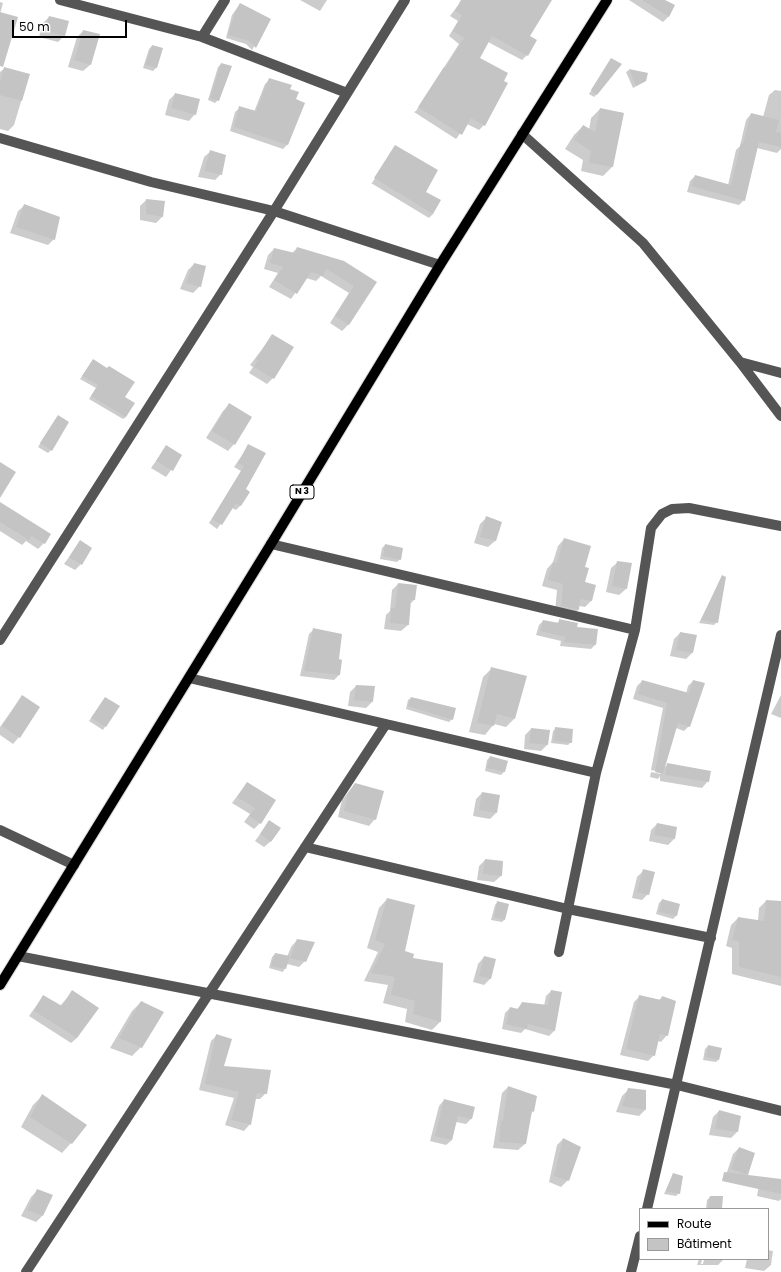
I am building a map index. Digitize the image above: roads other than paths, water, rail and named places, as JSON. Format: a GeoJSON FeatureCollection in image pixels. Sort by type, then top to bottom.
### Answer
{"type":"FeatureCollection","features":[{"type":"Feature","properties":{"kind":"main road","name":"N 3"},"geometry":{"type":"LineString","coordinates":[[0,985],[271,544],[440,265],[607,0]]}},
{"type":"Feature","properties":{"kind":"street"},"geometry":{"type":"LineString","coordinates":[[60,0],[202,37],[347,93]]}},
{"type":"Feature","properties":{"kind":"street"},"geometry":{"type":"LineString","coordinates":[[202,37],[225,0]]}},
{"type":"Feature","properties":{"kind":"street"},"geometry":{"type":"LineString","coordinates":[[0,640],[274,211],[405,0]]}},
{"type":"Feature","properties":{"kind":"street"},"geometry":{"type":"LineString","coordinates":[[522,134],[643,243],[740,362],[781,416]]}},
{"type":"Feature","properties":{"kind":"street"},"geometry":{"type":"LineString","coordinates":[[0,138],[151,182],[274,211],[440,265]]}},
{"type":"Feature","properties":{"kind":"street"},"geometry":{"type":"LineString","coordinates":[[740,362],[780,370]]}},
{"type":"Feature","properties":{"kind":"street"},"geometry":{"type":"LineString","coordinates":[[559,952],[596,773],[635,630],[651,528],[662,514],[672,509],[688,508],[781,526]]}},
{"type":"Feature","properties":{"kind":"street"},"geometry":{"type":"LineString","coordinates":[[271,544],[635,630]]}},
{"type":"Feature","properties":{"kind":"street"},"geometry":{"type":"LineString","coordinates":[[646,1208],[677,1084],[781,635]]}},
{"type":"Feature","properties":{"kind":"street"},"geometry":{"type":"LineString","coordinates":[[189,678],[596,773]]}},
{"type":"Feature","properties":{"kind":"street"},"geometry":{"type":"LineString","coordinates":[[26,1272],[386,724]]}},
{"type":"Feature","properties":{"kind":"street"},"geometry":{"type":"LineString","coordinates":[[0,831],[74,865]]}},
{"type":"Feature","properties":{"kind":"street"},"geometry":{"type":"LineString","coordinates":[[305,847],[568,909],[711,938]]}},
{"type":"Feature","properties":{"kind":"street"},"geometry":{"type":"LineString","coordinates":[[18,956],[677,1084],[781,1111]]}},
{"type":"Feature","properties":{"kind":"street"},"geometry":{"type":"LineString","coordinates":[[631,1272],[639,1240]]}}]}
